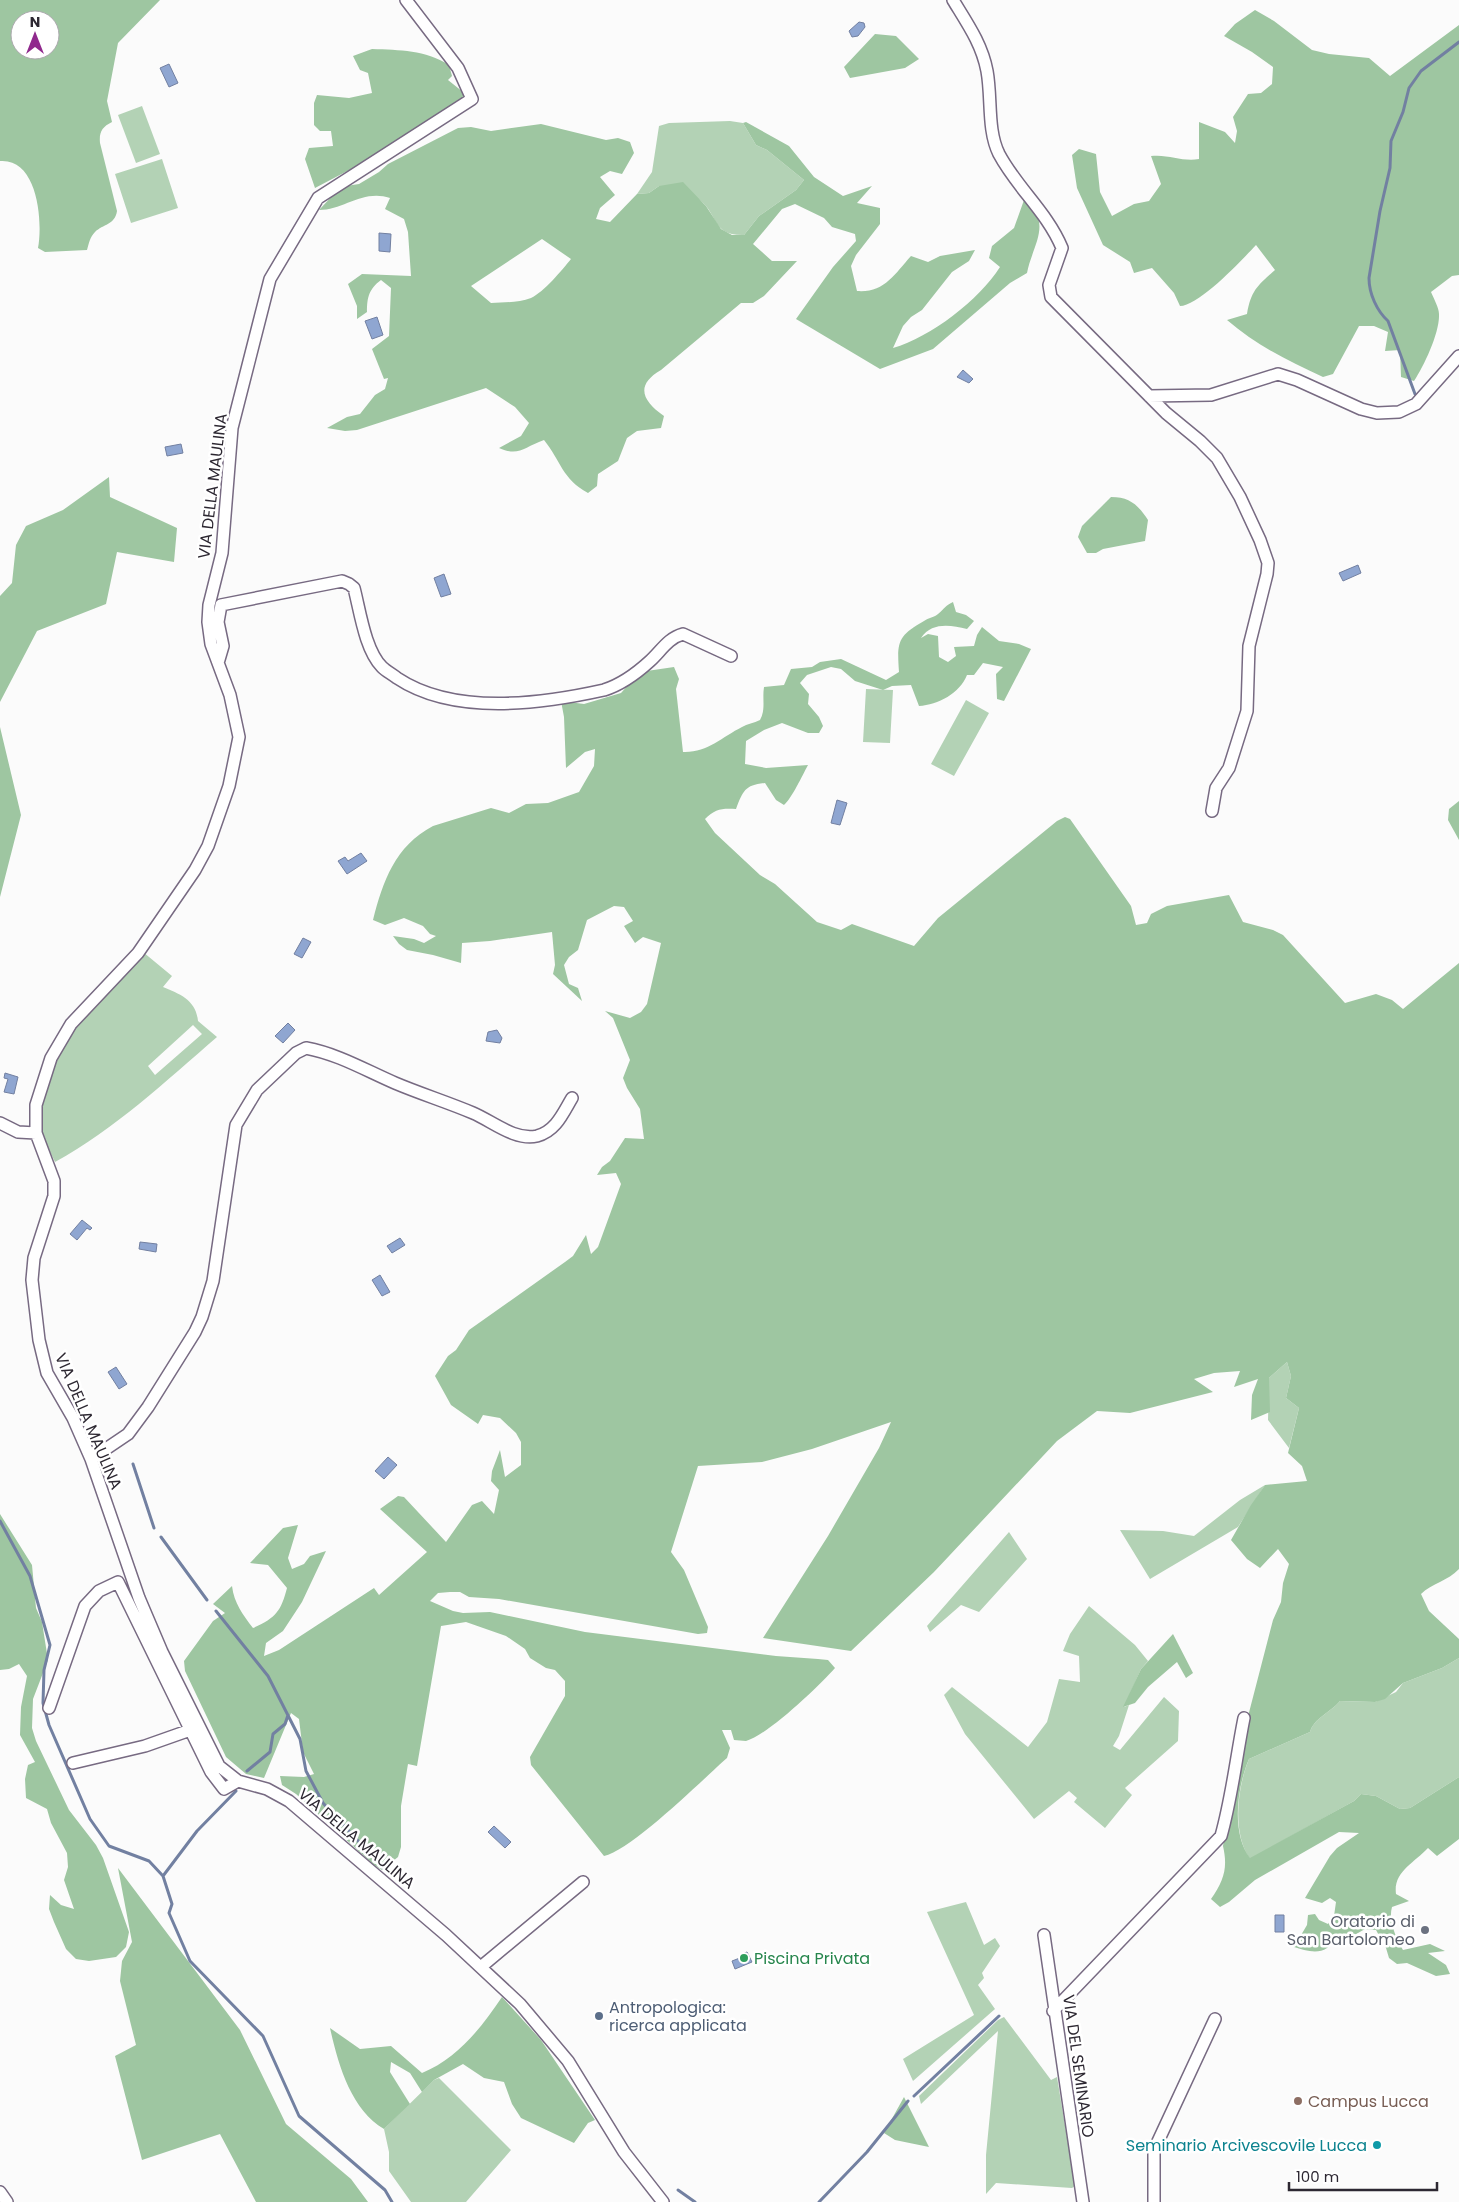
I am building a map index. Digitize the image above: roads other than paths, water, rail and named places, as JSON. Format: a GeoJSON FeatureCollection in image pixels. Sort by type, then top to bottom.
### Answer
{"type":"FeatureCollection","features":[{"type":"Feature","properties":{"kind":"street","name":"VIA DELLA MAULINA"},"geometry":{"type":"LineString","coordinates":[[406,0],[458,68],[472,99],[318,198],[270,279],[232,428],[226,494],[227,510],[222,553],[209,605],[208,622],[211,644],[230,696],[239,737],[229,786],[208,846],[195,870],[138,953],[71,1024],[51,1058],[36,1105],[36,1133],[54,1181],[54,1196],[39,1241],[32,1290],[39,1340],[47,1373],[73,1418],[91,1459],[139,1598],[194,1728],[219,1766],[238,1781],[267,1789],[289,1801],[482,1966],[520,2004],[568,2061],[624,2152],[662,2202]]}},
{"type":"Feature","properties":{"kind":"street"},"geometry":{"type":"LineString","coordinates":[[953,0],[983,52],[994,136],[999,153],[1047,218],[1062,248],[1049,285],[1051,297],[1166,413],[1217,458],[1240,497],[1260,540],[1268,563],[1267,574],[1248,646],[1247,710],[1229,768],[1216,788],[1212,811]]}},
{"type":"Feature","properties":{"kind":"street"},"geometry":{"type":"LineString","coordinates":[[1149,396],[1211,394],[1278,374],[1297,380],[1360,409],[1377,412],[1399,412],[1416,404],[1459,356]]}},
{"type":"Feature","properties":{"kind":"street"},"geometry":{"type":"LineString","coordinates":[[218,663],[223,646],[218,622],[221,605],[342,581],[354,588],[373,654],[382,667],[409,686],[434,695],[461,701],[516,704],[604,690],[616,686],[649,662],[671,639],[683,634],[731,656]]}},
{"type":"Feature","properties":{"kind":"street"},"geometry":{"type":"LineString","coordinates":[[91,1459],[128,1434],[148,1407],[202,1317],[213,1281],[236,1125],[257,1090],[296,1053],[306,1048],[342,1059],[395,1083],[475,1114],[514,1134],[525,1136],[540,1135],[554,1127],[572,1098]]}},
{"type":"Feature","properties":{"kind":"street"},"geometry":{"type":"LineString","coordinates":[[0,1123],[18,1132],[36,1133]]}},
{"type":"Feature","properties":{"kind":"street"},"geometry":{"type":"LineString","coordinates":[[49,1708],[85,1606],[99,1591],[118,1582],[194,1728],[145,1746],[73,1763]]}},
{"type":"Feature","properties":{"kind":"street"},"geometry":{"type":"LineString","coordinates":[[1053,2011],[1221,1836],[1230,1802],[1244,1718]]}},
{"type":"Feature","properties":{"kind":"street"},"geometry":{"type":"LineString","coordinates":[[482,1966],[583,1882]]}},
{"type":"Feature","properties":{"kind":"street","name":"VIA DEL SEMINARIO"},"geometry":{"type":"LineString","coordinates":[[1044,1935],[1053,2011],[1083,2202]]}},
{"type":"Feature","properties":{"kind":"street"},"geometry":{"type":"LineString","coordinates":[[1154,2202],[1154,2150],[1215,2019]]}},
{"type":"Feature","properties":{"kind":"street"},"geometry":{"type":"LineString","coordinates":[[0,2192],[7,2202]]}},
{"type":"Feature","properties":{"kind":"water"},"geometry":{"type":"Polygon","coordinates":[[[859,22],[864,23],[865,27],[858,36],[852,37],[849,31],[859,22]]]}},
{"type":"Feature","properties":{"kind":"water"},"geometry":{"type":"Polygon","coordinates":[[[169,64],[178,83],[169,87],[160,68],[169,64]]]}},
{"type":"Feature","properties":{"kind":"water"},"geometry":{"type":"Polygon","coordinates":[[[379,233],[391,234],[390,252],[379,251],[379,233]]]}},
{"type":"Feature","properties":{"kind":"water"},"geometry":{"type":"Polygon","coordinates":[[[377,317],[383,335],[372,339],[365,321],[377,317]]]}},
{"type":"Feature","properties":{"kind":"water"},"geometry":{"type":"Polygon","coordinates":[[[963,370],[973,379],[969,383],[957,377],[963,370]]]}},
{"type":"Feature","properties":{"kind":"water"},"geometry":{"type":"Polygon","coordinates":[[[181,444],[183,453],[167,456],[165,447],[181,444]]]}},
{"type":"Feature","properties":{"kind":"water"},"geometry":{"type":"Polygon","coordinates":[[[1358,565],[1361,573],[1343,581],[1339,573],[1358,565]]]}},
{"type":"Feature","properties":{"kind":"water"},"geometry":{"type":"Polygon","coordinates":[[[444,574],[451,594],[441,597],[434,578],[444,574]]]}},
{"type":"Feature","properties":{"kind":"water"},"geometry":{"type":"Polygon","coordinates":[[[837,800],[847,803],[840,825],[831,823],[837,800]]]}},
{"type":"Feature","properties":{"kind":"water"},"geometry":{"type":"Polygon","coordinates":[[[361,853],[367,861],[347,874],[338,861],[345,857],[348,861],[361,853]]]}},
{"type":"Feature","properties":{"kind":"water"},"geometry":{"type":"Polygon","coordinates":[[[303,938],[311,942],[302,958],[294,954],[303,938]]]}},
{"type":"Feature","properties":{"kind":"water"},"geometry":{"type":"Polygon","coordinates":[[[288,1023],[295,1030],[283,1043],[275,1036],[288,1023]]]}},
{"type":"Feature","properties":{"kind":"water"},"geometry":{"type":"Polygon","coordinates":[[[497,1030],[502,1038],[500,1043],[486,1041],[488,1032],[497,1030]]]}},
{"type":"Feature","properties":{"kind":"water"},"geometry":{"type":"Polygon","coordinates":[[[5,1073],[18,1077],[14,1094],[4,1092],[8,1079],[4,1078],[5,1073]]]}},
{"type":"Feature","properties":{"kind":"water"},"geometry":{"type":"Polygon","coordinates":[[[82,1220],[92,1228],[90,1230],[87,1228],[77,1240],[70,1234],[82,1220]]]}},
{"type":"Feature","properties":{"kind":"water"},"geometry":{"type":"Polygon","coordinates":[[[400,1238],[405,1245],[392,1253],[387,1246],[400,1238]]]}},
{"type":"Feature","properties":{"kind":"water"},"geometry":{"type":"Polygon","coordinates":[[[140,1242],[157,1244],[156,1252],[139,1249],[140,1242]]]}},
{"type":"Feature","properties":{"kind":"water"},"geometry":{"type":"Polygon","coordinates":[[[380,1275],[390,1292],[382,1296],[372,1280],[380,1275]]]}},
{"type":"Feature","properties":{"kind":"water"},"geometry":{"type":"Polygon","coordinates":[[[116,1367],[127,1384],[119,1389],[108,1372],[116,1367]]]}},
{"type":"Feature","properties":{"kind":"water"},"geometry":{"type":"Polygon","coordinates":[[[388,1457],[397,1465],[384,1479],[375,1471],[388,1457]]]}},
{"type":"Feature","properties":{"kind":"water"},"geometry":{"type":"Polygon","coordinates":[[[494,1826],[511,1842],[505,1848],[488,1832],[494,1826]]]}},
{"type":"Feature","properties":{"kind":"water"},"geometry":{"type":"Polygon","coordinates":[[[1275,1915],[1284,1915],[1284,1932],[1275,1932],[1275,1915]]]}},
{"type":"Feature","properties":{"kind":"water","name":"Piscina Privata"},"geometry":{"type":"Polygon","coordinates":[[[747,1952],[752,1962],[735,1969],[732,1961],[745,1956],[744,1953],[747,1952]]]}},
{"type":"Feature","properties":{"kind":"waterway"},"geometry":{"type":"LineString","coordinates":[[1415,394],[1388,321],[1374,302],[1369,278],[1380,211],[1390,168],[1391,141],[1403,112],[1409,88],[1421,71],[1459,42]]}},
{"type":"Feature","properties":{"kind":"waterway"},"geometry":{"type":"LineString","coordinates":[[133,1464],[154,1528]]}},
{"type":"Feature","properties":{"kind":"waterway"},"geometry":{"type":"LineString","coordinates":[[0,1521],[30,1576],[50,1645],[44,1670],[43,1703],[49,1725],[90,1819],[109,1846],[149,1861],[163,1876],[172,1904],[169,1913],[190,1961],[263,2036],[299,2116],[385,2190],[392,2202]]}},
{"type":"Feature","properties":{"kind":"waterway"},"geometry":{"type":"LineString","coordinates":[[161,1537],[207,1600]]}},
{"type":"Feature","properties":{"kind":"waterway"},"geometry":{"type":"LineString","coordinates":[[216,1611],[268,1676],[300,1739],[306,1771],[323,1803],[383,1868]]}},
{"type":"Feature","properties":{"kind":"waterway"},"geometry":{"type":"LineString","coordinates":[[247,1771],[270,1752],[273,1734],[285,1724],[288,1715]]}},
{"type":"Feature","properties":{"kind":"waterway"},"geometry":{"type":"LineString","coordinates":[[163,1876],[197,1831],[236,1791]]}},
{"type":"Feature","properties":{"kind":"waterway"},"geometry":{"type":"LineString","coordinates":[[914,2096],[999,2016]]}},
{"type":"Feature","properties":{"kind":"waterway"},"geometry":{"type":"LineString","coordinates":[[819,2202],[867,2152],[908,2101]]}},
{"type":"Feature","properties":{"kind":"waterway"},"geometry":{"type":"LineString","coordinates":[[678,2190],[695,2202]]}},
{"type":"Feature","properties":{"kind":"place","name":"Oratorio di San Bartolomeo"},"geometry":{"type":"Point","coordinates":[1425,1930]}},
{"type":"Feature","properties":{"kind":"place","name":"Piscina Privata"},"geometry":{"type":"Point","coordinates":[744,1958]}},
{"type":"Feature","properties":{"kind":"place","name":"Antropologica: ricerca applicata"},"geometry":{"type":"Point","coordinates":[599,2016]}},
{"type":"Feature","properties":{"kind":"place","name":"Campus Lucca"},"geometry":{"type":"Point","coordinates":[1298,2101]}},
{"type":"Feature","properties":{"kind":"place","name":"Seminario Arcivescovile Lucca"},"geometry":{"type":"Point","coordinates":[1377,2145]}}]}
